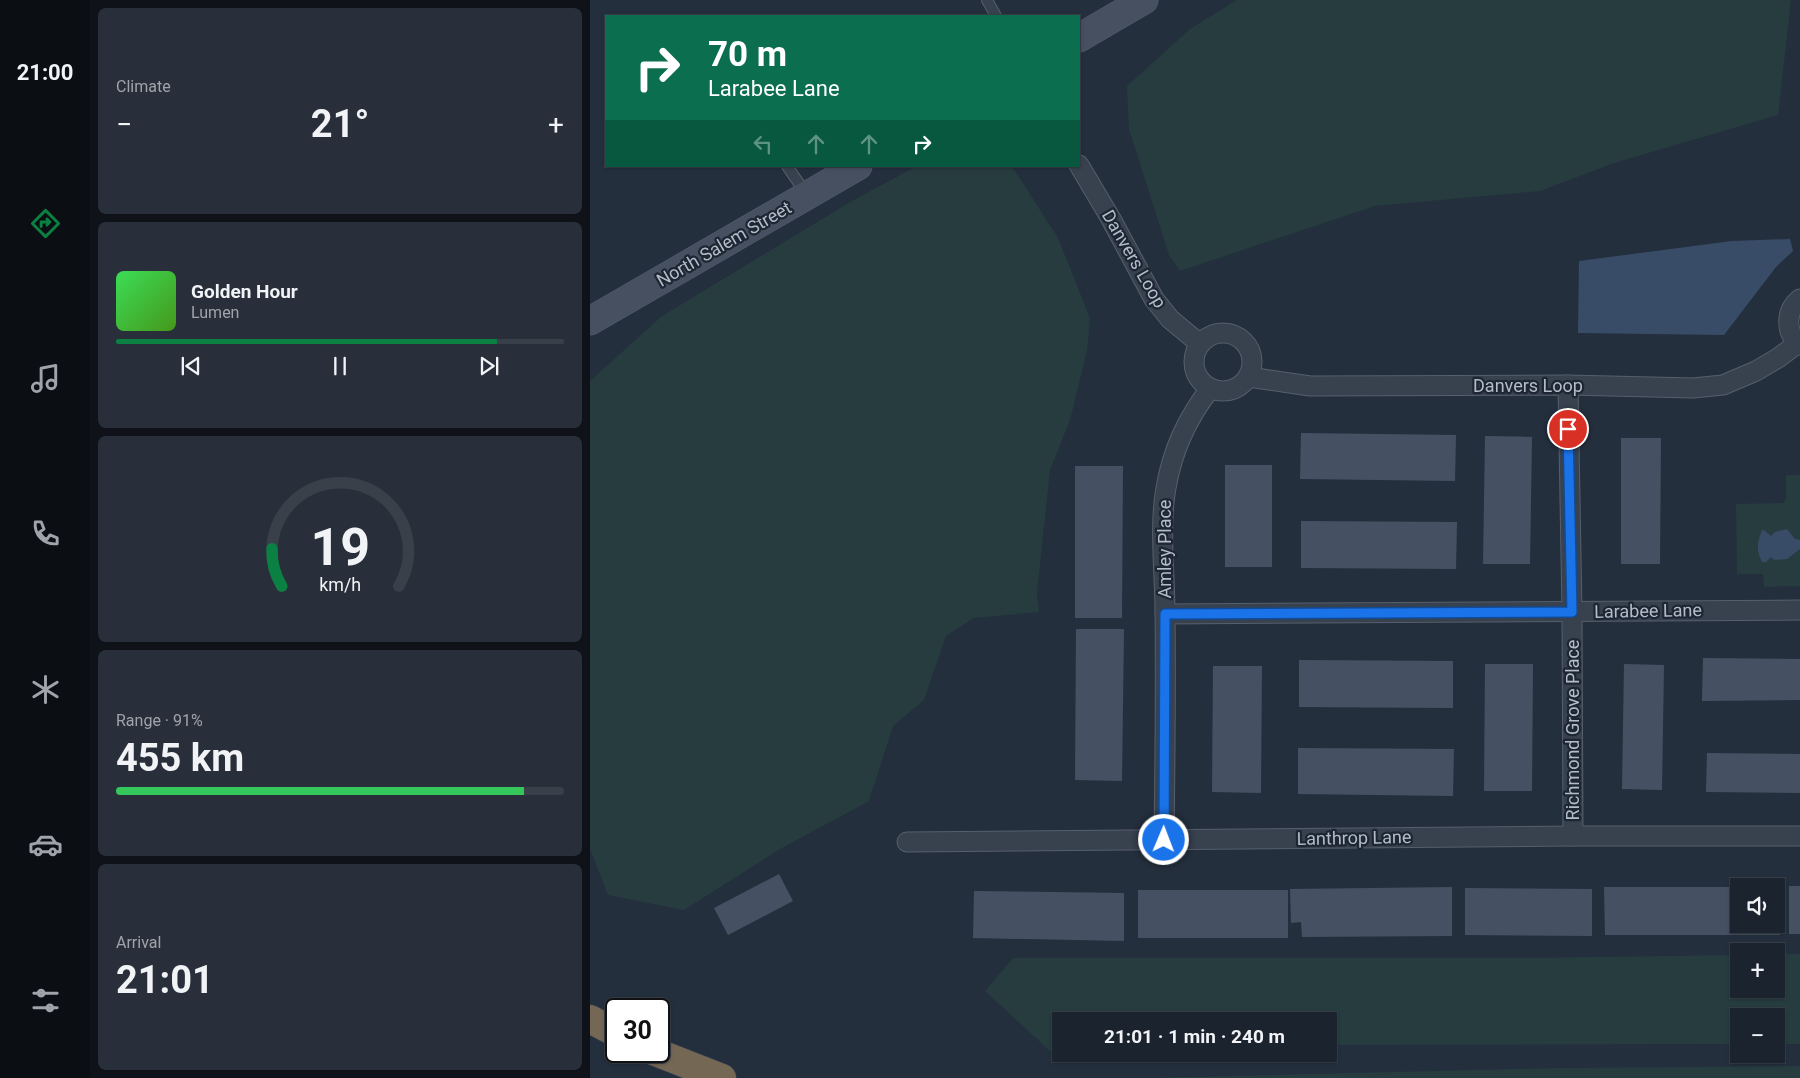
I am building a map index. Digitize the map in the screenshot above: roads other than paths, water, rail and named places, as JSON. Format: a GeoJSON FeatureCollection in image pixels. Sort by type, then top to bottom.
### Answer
{"type":"FeatureCollection","features":[{"type":"Feature","properties":{"kind":"highway"},"geometry":{"type":"LineString","coordinates":[[590,1019],[605,1027]]}},
{"type":"Feature","properties":{"kind":"highway"},"geometry":{"type":"LineString","coordinates":[[670,1058],[722,1078]]}},
{"type":"Feature","properties":{"kind":"main road"},"geometry":{"type":"LineString","coordinates":[[1080,37],[1144,0]]}},
{"type":"Feature","properties":{"kind":"main road","name":"North Salem Street"},"geometry":{"type":"LineString","coordinates":[[590,321],[856,167]]}},
{"type":"Feature","properties":{"kind":"street","name":"Danvers Loop"},"geometry":{"type":"LineString","coordinates":[[1080,167],[1111,219],[1154,299],[1170,320],[1200,344]]}},
{"type":"Feature","properties":{"kind":"street"},"geometry":{"type":"LineString","coordinates":[[1799,344],[1792,336],[1788,327],[1792,308],[1800,299]]}},
{"type":"Feature","properties":{"kind":"street"},"geometry":{"type":"LineString","coordinates":[[1220,332],[1238,336],[1250,350],[1252,369],[1248,377],[1243,384],[1235,388],[1219,391],[1210,389],[1197,376],[1194,366],[1194,357],[1203,340],[1220,332]]}},
{"type":"Feature","properties":{"kind":"street","name":"Danvers Loop"},"geometry":{"type":"LineString","coordinates":[[1248,377],[1310,386],[1568,385],[1693,388],[1723,385],[1756,371],[1799,344]]}},
{"type":"Feature","properties":{"kind":"street","name":"Richmond Grove Place"},"geometry":{"type":"LineString","coordinates":[[1568,385],[1573,836]]}},
{"type":"Feature","properties":{"kind":"street","name":"Amley Place"},"geometry":{"type":"LineString","coordinates":[[1164,840],[1164,520],[1166,489],[1174,456],[1198,404],[1210,389]]}},
{"type":"Feature","properties":{"kind":"street","name":"Larabee Lane"},"geometry":{"type":"LineString","coordinates":[[1165,614],[1800,610]]}},
{"type":"Feature","properties":{"kind":"street","name":"Lanthrop Lane"},"geometry":{"type":"LineString","coordinates":[[907,842],[1573,836],[1800,836]]}},
{"type":"Feature","properties":{"kind":"lane"},"geometry":{"type":"LineString","coordinates":[[987,0],[995,15]]}},
{"type":"Feature","properties":{"kind":"lane"},"geometry":{"type":"LineString","coordinates":[[788,167],[808,196]]}},
{"type":"Feature","properties":{"kind":"water"},"geometry":{"type":"Polygon","coordinates":[[[1790,239],[1793,251],[1776,267],[1724,335],[1578,333],[1579,261],[1732,241],[1790,239]]]}},
{"type":"Feature","properties":{"kind":"water"},"geometry":{"type":"Polygon","coordinates":[[[1787,529],[1795,539],[1800,540],[1800,549],[1787,559],[1774,560],[1771,557],[1766,562],[1762,562],[1758,546],[1762,530],[1771,536],[1775,532],[1787,529]]]}}]}
